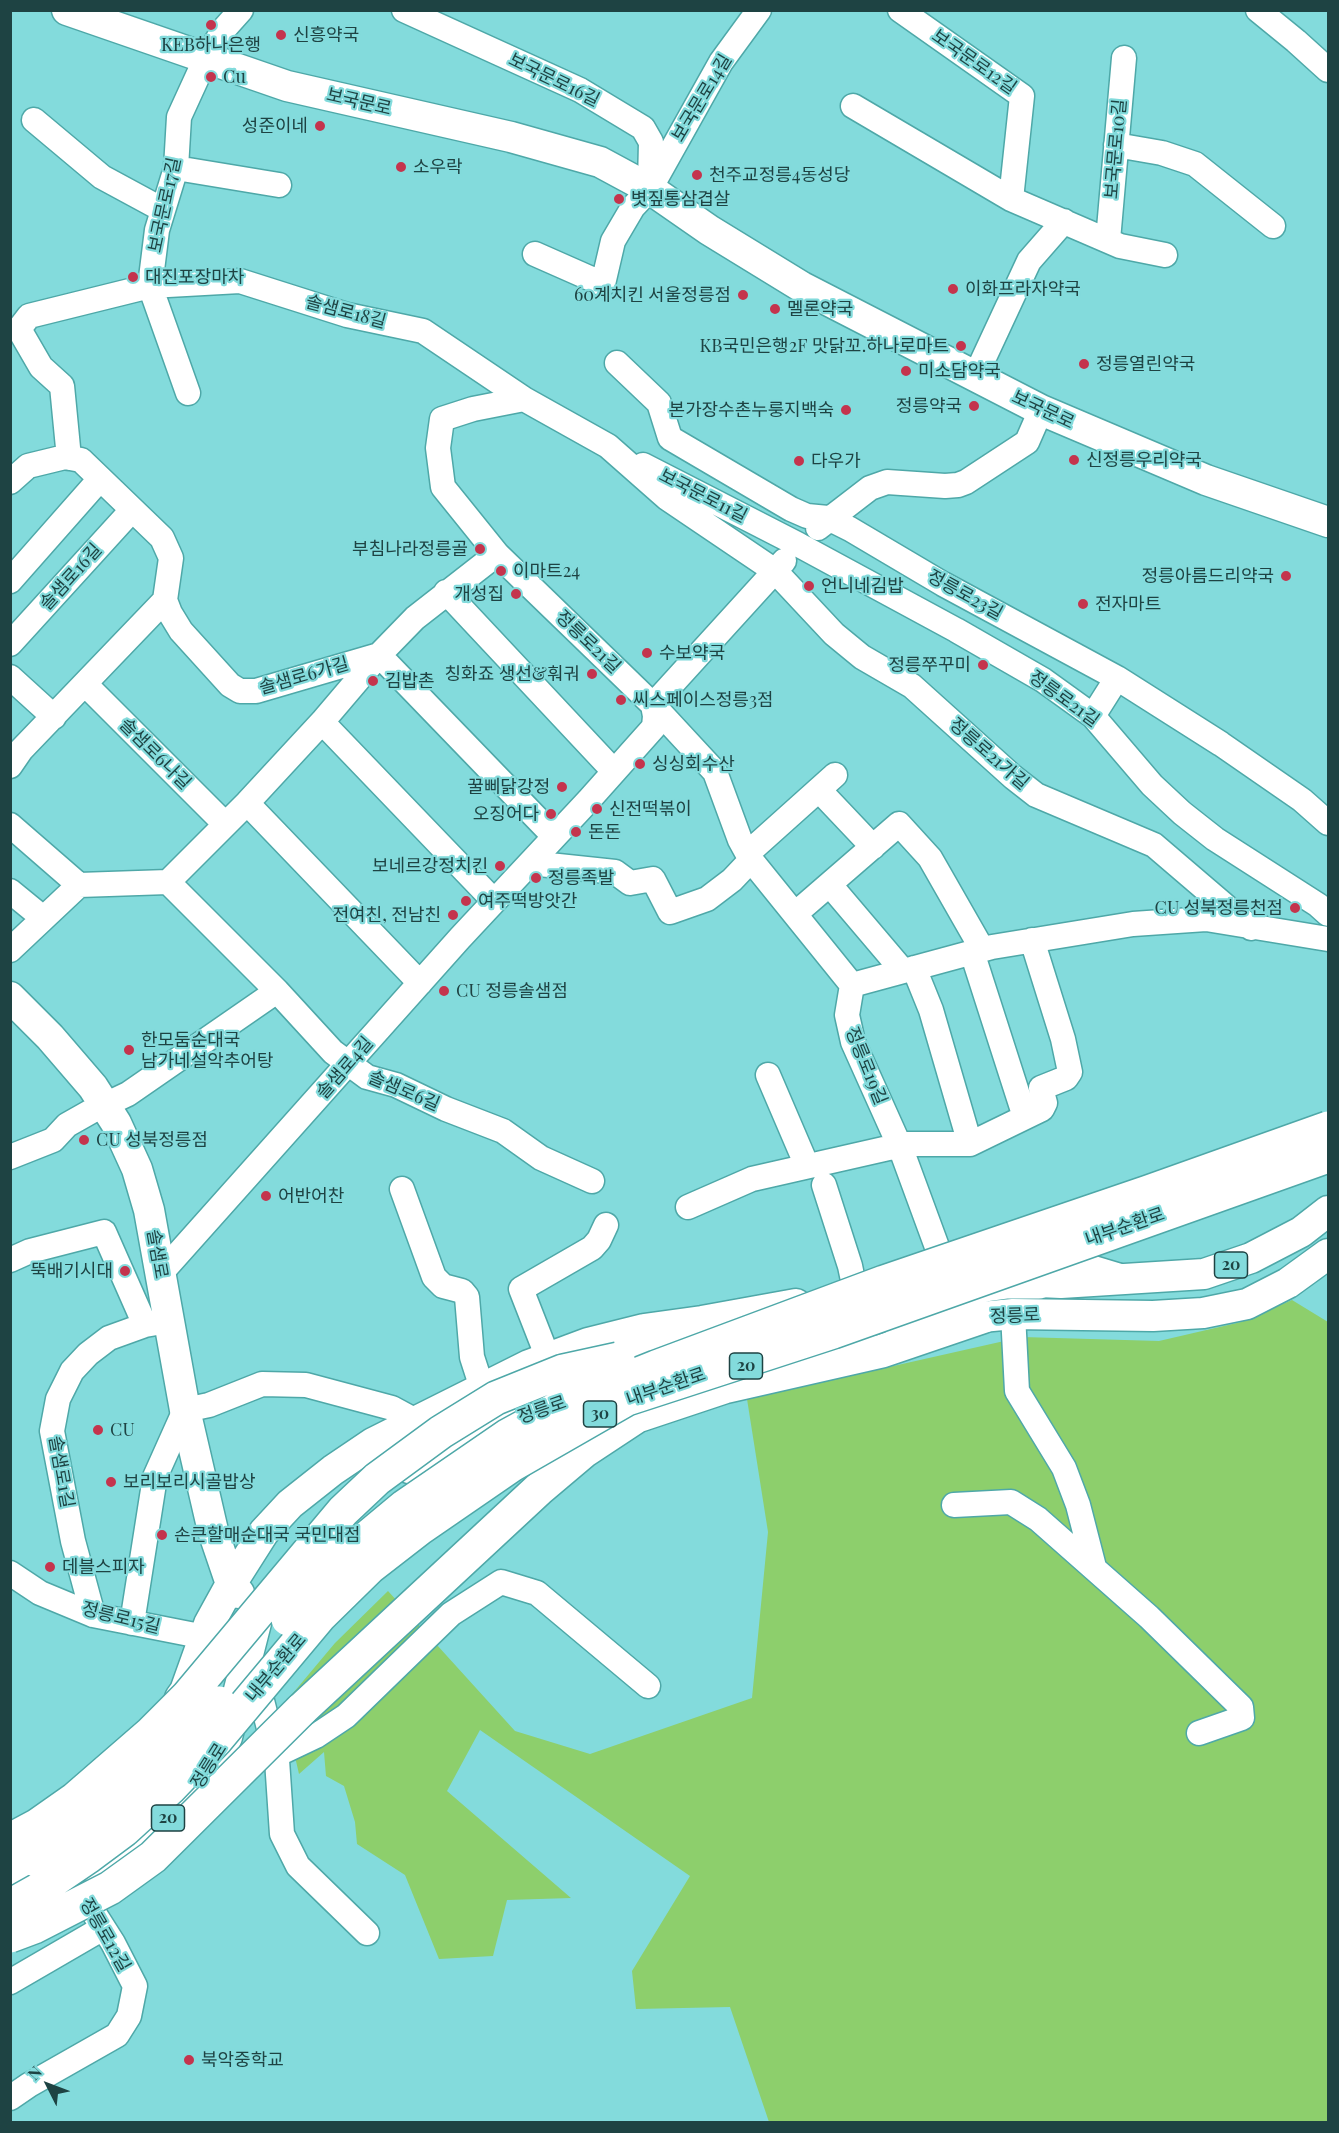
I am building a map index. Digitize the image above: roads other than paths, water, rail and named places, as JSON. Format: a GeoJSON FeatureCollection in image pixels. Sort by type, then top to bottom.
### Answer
{"type":"FeatureCollection","features":[{"type":"Feature","properties":{"kind":"highway","name":"내부순환로"},"geometry":{"type":"LineString","coordinates":[[10,1871],[63,1842],[153,1770],[201,1724],[270,1639],[351,1551],[405,1506],[507,1436],[571,1401],[666,1363],[884,1282],[1329,1128]]}},
{"type":"Feature","properties":{"kind":"highway","name":"내부순환로"},"geometry":{"type":"LineString","coordinates":[[10,1906],[42,1888],[124,1830],[170,1788],[217,1739],[320,1616],[370,1567],[419,1528],[513,1465],[618,1404],[627,1399],[833,1332],[1329,1156]]}},
{"type":"Feature","properties":{"kind":"highway"},"geometry":{"type":"LineString","coordinates":[[10,1840],[75,1799],[151,1733],[187,1697],[336,1518],[377,1479],[441,1432],[496,1398],[563,1371],[749,1325],[904,1295],[1007,1282],[1040,1282]]}},
{"type":"Feature","properties":{"kind":"highway"},"geometry":{"type":"LineString","coordinates":[[10,1936],[34,1927],[110,1888],[153,1857],[301,1710],[539,1489],[584,1452],[637,1416],[724,1387],[882,1351],[998,1315]]}},
{"type":"Feature","properties":{"kind":"main road","name":"보국문로"},"geometry":{"type":"LineString","coordinates":[[75,12],[287,86],[511,137],[600,162],[650,189],[709,230],[802,287],[1041,411],[1206,480],[1329,522]]}},
{"type":"Feature","properties":{"kind":"main road","name":"솔샘로"},"geometry":{"type":"LineString","coordinates":[[10,997],[50,1037],[93,1086],[107,1106],[129,1150],[144,1190],[161,1273],[157,1323],[185,1410],[213,1531],[231,1584],[258,1615]]}},
{"type":"Feature","properties":{"kind":"main road","name":"정릉로"},"geometry":{"type":"LineString","coordinates":[[958,1265],[1040,1282],[1204,1274],[1251,1258],[1301,1232],[1329,1211]]}},
{"type":"Feature","properties":{"kind":"main road","name":"정릉로"},"geometry":{"type":"LineString","coordinates":[[10,1923],[77,1886],[124,1856],[168,1818],[201,1784],[227,1737],[258,1615],[290,1559],[342,1506],[426,1458],[560,1401],[665,1382],[713,1377],[892,1320],[923,1313],[1153,1316],[1203,1313],[1247,1304],[1288,1283],[1329,1254]]}},
{"type":"Feature","properties":{"kind":"main road","name":"정릉로"},"geometry":{"type":"LineString","coordinates":[[10,1849],[76,1811],[146,1747],[185,1691],[205,1637],[231,1584],[264,1532],[290,1504],[333,1470],[373,1443],[482,1388],[544,1349],[588,1343],[644,1329],[776,1309],[854,1285],[1016,1255],[1037,1255],[1119,1279]]}},
{"type":"Feature","properties":{"kind":"street","name":"보국문로17길"},"geometry":{"type":"LineString","coordinates":[[188,393],[150,284],[160,220],[176,168],[179,117],[206,58],[224,30],[241,10]]}},
{"type":"Feature","properties":{"kind":"street","name":"보국문로16길"},"geometry":{"type":"LineString","coordinates":[[404,10],[580,90],[643,128],[651,142],[650,189]]}},
{"type":"Feature","properties":{"kind":"street","name":"보국문로14길"},"geometry":{"type":"LineString","coordinates":[[650,189],[721,62],[759,10]]}},
{"type":"Feature","properties":{"kind":"street","name":"보국문로12길"},"geometry":{"type":"LineString","coordinates":[[900,10],[1022,96],[1011,198]]}},
{"type":"Feature","properties":{"kind":"street"},"geometry":{"type":"LineString","coordinates":[[1258,10],[1329,70]]}},
{"type":"Feature","properties":{"kind":"street","name":"보국문로10길"},"geometry":{"type":"LineString","coordinates":[[1108,240],[1124,58]]}},
{"type":"Feature","properties":{"kind":"street"},"geometry":{"type":"LineString","coordinates":[[853,106],[1011,198],[1120,246],[1165,255]]}},
{"type":"Feature","properties":{"kind":"street"},"geometry":{"type":"LineString","coordinates":[[34,120],[102,177],[160,220]]}},
{"type":"Feature","properties":{"kind":"street"},"geometry":{"type":"LineString","coordinates":[[1116,145],[1162,153],[1195,164],[1273,226]]}},
{"type":"Feature","properties":{"kind":"street"},"geometry":{"type":"LineString","coordinates":[[176,168],[279,185]]}},
{"type":"Feature","properties":{"kind":"street"},"geometry":{"type":"LineString","coordinates":[[535,254],[603,284],[613,241],[633,207],[650,189]]}},
{"type":"Feature","properties":{"kind":"street"},"geometry":{"type":"LineString","coordinates":[[975,377],[1029,261],[1064,221]]}},
{"type":"Feature","properties":{"kind":"street","name":"솔샘로18길"},"geometry":{"type":"LineString","coordinates":[[150,284],[240,281],[347,315],[423,332],[524,399],[608,447],[668,498],[775,571]]}},
{"type":"Feature","properties":{"kind":"street"},"geometry":{"type":"LineString","coordinates":[[69,458],[62,386],[41,368],[19,329],[29,316],[150,284]]}},
{"type":"Feature","properties":{"kind":"street","name":"정릉로23길"},"geometry":{"type":"LineString","coordinates":[[617,363],[659,403],[670,438],[791,509],[807,516],[828,518],[1117,678],[1221,744],[1302,800],[1329,823]]}},
{"type":"Feature","properties":{"kind":"street"},"geometry":{"type":"LineString","coordinates":[[10,950],[79,885],[168,882],[247,803],[415,618],[498,554],[443,487],[438,448],[442,419],[473,409],[524,399]]}},
{"type":"Feature","properties":{"kind":"street"},"geometry":{"type":"LineString","coordinates":[[653,705],[799,544],[828,518],[870,488],[887,482],[945,486],[966,482],[1027,442],[1041,411]]}},
{"type":"Feature","properties":{"kind":"street","name":"보국문로11길"},"geometry":{"type":"LineString","coordinates":[[608,447],[799,544]]}},
{"type":"Feature","properties":{"kind":"street"},"geometry":{"type":"LineString","coordinates":[[12,761],[165,600],[171,558],[162,538],[81,460],[65,457],[28,466],[13,474]]}},
{"type":"Feature","properties":{"kind":"street"},"geometry":{"type":"LineString","coordinates":[[10,581],[100,479]]}},
{"type":"Feature","properties":{"kind":"street","name":"솔샘로16길"},"geometry":{"type":"LineString","coordinates":[[10,644],[132,510]]}},
{"type":"Feature","properties":{"kind":"street","name":"정릉로21길"},"geometry":{"type":"LineString","coordinates":[[799,544],[1042,680],[1094,716],[1152,785],[1182,813],[1215,839],[1329,914]]}},
{"type":"Feature","properties":{"kind":"street","name":"정릉로21길"},"geometry":{"type":"LineString","coordinates":[[498,554],[653,705],[715,772],[740,840],[749,857],[852,985]]}},
{"type":"Feature","properties":{"kind":"street","name":"정릉로21가길"},"geometry":{"type":"LineString","coordinates":[[775,571],[834,634],[862,657],[912,686],[1036,795],[1154,845],[1251,928]]}},
{"type":"Feature","properties":{"kind":"street"},"geometry":{"type":"LineString","coordinates":[[446,592],[610,767]]}},
{"type":"Feature","properties":{"kind":"street","name":"솔샘로6가길"},"geometry":{"type":"LineString","coordinates":[[165,600],[181,631],[230,686],[240,691],[256,691],[379,655]]}},
{"type":"Feature","properties":{"kind":"street"},"geometry":{"type":"LineString","coordinates":[[379,655],[549,831]]}},
{"type":"Feature","properties":{"kind":"street"},"geometry":{"type":"LineString","coordinates":[[10,677],[54,717]]}},
{"type":"Feature","properties":{"kind":"street"},"geometry":{"type":"LineString","coordinates":[[1094,716],[1117,678]]}},
{"type":"Feature","properties":{"kind":"street","name":"솔샘로6나길"},"geometry":{"type":"LineString","coordinates":[[85,684],[225,824]]}},
{"type":"Feature","properties":{"kind":"street","name":"솔샘로4길"},"geometry":{"type":"LineString","coordinates":[[161,1273],[494,901],[654,727],[653,705]]}},
{"type":"Feature","properties":{"kind":"street"},"geometry":{"type":"LineString","coordinates":[[322,722],[494,901]]}},
{"type":"Feature","properties":{"kind":"street"},"geometry":{"type":"LineString","coordinates":[[530,863],[615,872],[630,883],[653,879],[670,912],[707,899],[732,880],[749,857],[827,783],[873,847]]}},
{"type":"Feature","properties":{"kind":"street"},"geometry":{"type":"LineString","coordinates":[[247,803],[420,983]]}},
{"type":"Feature","properties":{"kind":"street"},"geometry":{"type":"LineString","coordinates":[[795,915],[899,824],[930,858],[977,951],[1025,1118]]}},
{"type":"Feature","properties":{"kind":"street"},"geometry":{"type":"LineString","coordinates":[[10,825],[79,885]]}},
{"type":"Feature","properties":{"kind":"street","name":"솔샘로6길"},"geometry":{"type":"LineString","coordinates":[[168,882],[277,991],[333,1052],[367,1077],[396,1086],[446,1109],[503,1131],[541,1158],[592,1181]]}},
{"type":"Feature","properties":{"kind":"street"},"geometry":{"type":"LineString","coordinates":[[830,885],[908,970],[932,1010],[970,1144]]}},
{"type":"Feature","properties":{"kind":"street"},"geometry":{"type":"LineString","coordinates":[[10,891],[43,918]]}},
{"type":"Feature","properties":{"kind":"street"},"geometry":{"type":"LineString","coordinates":[[852,985],[977,951],[1133,924],[1206,919],[1329,939]]}},
{"type":"Feature","properties":{"kind":"street"},"geometry":{"type":"LineString","coordinates":[[688,1207],[752,1179],[807,1166],[916,1143],[970,1144],[1042,1109],[1044,1106],[1041,1088],[1066,1078],[1070,1072],[1060,1028],[1032,940]]}},
{"type":"Feature","properties":{"kind":"street","name":"정릉로19길"},"geometry":{"type":"LineString","coordinates":[[852,985],[847,1015],[853,1042],[900,1147],[915,1187],[958,1265]]}},
{"type":"Feature","properties":{"kind":"street"},"geometry":{"type":"LineString","coordinates":[[10,1157],[53,1140],[68,1125],[128,1094],[277,991]]}},
{"type":"Feature","properties":{"kind":"street"},"geometry":{"type":"LineString","coordinates":[[768,1075],[807,1166]]}},
{"type":"Feature","properties":{"kind":"street"},"geometry":{"type":"LineString","coordinates":[[824,1185],[854,1285]]}},
{"type":"Feature","properties":{"kind":"street"},"geometry":{"type":"LineString","coordinates":[[402,1189],[434,1277],[443,1286],[462,1291],[467,1297],[472,1352],[482,1388]]}},
{"type":"Feature","properties":{"kind":"street"},"geometry":{"type":"LineString","coordinates":[[544,1349],[521,1288],[592,1248],[606,1225]]}},
{"type":"Feature","properties":{"kind":"street"},"geometry":{"type":"LineString","coordinates":[[10,1260],[30,1251],[104,1233],[157,1323]]}},
{"type":"Feature","properties":{"kind":"street"},"geometry":{"type":"LineString","coordinates":[[998,1315],[1017,1391],[1064,1468],[1078,1505],[1094,1567]]}},
{"type":"Feature","properties":{"kind":"street","name":"솔샘로1길"},"geometry":{"type":"LineString","coordinates":[[93,1615],[71,1530],[52,1431],[58,1400],[72,1371],[88,1354],[109,1338],[157,1323]]}},
{"type":"Feature","properties":{"kind":"street"},"geometry":{"type":"LineString","coordinates":[[132,1623],[155,1477],[185,1410],[209,1405],[262,1384],[306,1385],[392,1408],[416,1421]]}},
{"type":"Feature","properties":{"kind":"street"},"geometry":{"type":"LineString","coordinates":[[954,1505],[1011,1502],[1038,1519],[1094,1567],[1206,1671],[1241,1707],[1242,1718],[1199,1732]]}},
{"type":"Feature","properties":{"kind":"street","name":"정릉로15길"},"geometry":{"type":"LineString","coordinates":[[10,1573],[40,1593],[93,1615],[205,1637]]}},
{"type":"Feature","properties":{"kind":"street"},"geometry":{"type":"LineString","coordinates":[[276,1755],[316,1736],[346,1716],[451,1614],[501,1582],[537,1593],[648,1686]]}},
{"type":"Feature","properties":{"kind":"street"},"geometry":{"type":"LineString","coordinates":[[250,1650],[276,1755],[282,1834],[298,1866],[367,1933]]}},
{"type":"Feature","properties":{"kind":"street","name":"정릉로12길"},"geometry":{"type":"LineString","coordinates":[[10,2098],[117,2035],[129,2016],[135,1986],[77,1886]]}},
{"type":"Feature","properties":{"kind":"street"},"geometry":{"type":"LineString","coordinates":[[10,1982],[103,1928]]}},
{"type":"Feature","properties":{"kind":"place","name":"KEB하나은행"},"geometry":{"type":"Point","coordinates":[211,25]}},
{"type":"Feature","properties":{"kind":"place","name":"신흥약국"},"geometry":{"type":"Point","coordinates":[281,35]}},
{"type":"Feature","properties":{"kind":"place","name":"Cu"},"geometry":{"type":"Point","coordinates":[211,77]}},
{"type":"Feature","properties":{"kind":"place","name":"성준이네"},"geometry":{"type":"Point","coordinates":[320,126]}},
{"type":"Feature","properties":{"kind":"place","name":"소우락"},"geometry":{"type":"Point","coordinates":[401,167]}},
{"type":"Feature","properties":{"kind":"place","name":"천주교정릉4동성당"},"geometry":{"type":"Point","coordinates":[697,175]}},
{"type":"Feature","properties":{"kind":"place","name":"볏짚통삼겹살"},"geometry":{"type":"Point","coordinates":[619,199]}},
{"type":"Feature","properties":{"kind":"place","name":"대진포장마차"},"geometry":{"type":"Point","coordinates":[133,277]}},
{"type":"Feature","properties":{"kind":"place","name":"이화프라자약국"},"geometry":{"type":"Point","coordinates":[953,289]}},
{"type":"Feature","properties":{"kind":"place","name":"60계치킨 서울정릉점"},"geometry":{"type":"Point","coordinates":[743,295]}},
{"type":"Feature","properties":{"kind":"place","name":"멜론약국"},"geometry":{"type":"Point","coordinates":[775,309]}},
{"type":"Feature","properties":{"kind":"place","name":"KB국민은행2F 맛닭꼬.하나로마트"},"geometry":{"type":"Point","coordinates":[961,346]}},
{"type":"Feature","properties":{"kind":"place","name":"정릉열린약국"},"geometry":{"type":"Point","coordinates":[1084,364]}},
{"type":"Feature","properties":{"kind":"place","name":"미소담약국"},"geometry":{"type":"Point","coordinates":[906,371]}},
{"type":"Feature","properties":{"kind":"place","name":"정릉약국"},"geometry":{"type":"Point","coordinates":[974,406]}},
{"type":"Feature","properties":{"kind":"place","name":"본가장수촌누룽지백숙"},"geometry":{"type":"Point","coordinates":[846,410]}},
{"type":"Feature","properties":{"kind":"place","name":"신정릉우리약국"},"geometry":{"type":"Point","coordinates":[1074,460]}},
{"type":"Feature","properties":{"kind":"place","name":"다우가"},"geometry":{"type":"Point","coordinates":[799,461]}},
{"type":"Feature","properties":{"kind":"place","name":"부침나라정릉골"},"geometry":{"type":"Point","coordinates":[480,549]}},
{"type":"Feature","properties":{"kind":"place","name":"이마트24"},"geometry":{"type":"Point","coordinates":[501,571]}},
{"type":"Feature","properties":{"kind":"place","name":"정릉아름드리약국"},"geometry":{"type":"Point","coordinates":[1286,576]}},
{"type":"Feature","properties":{"kind":"place","name":"언니네김밥"},"geometry":{"type":"Point","coordinates":[809,586]}},
{"type":"Feature","properties":{"kind":"place","name":"개성집"},"geometry":{"type":"Point","coordinates":[516,594]}},
{"type":"Feature","properties":{"kind":"place","name":"전자마트"},"geometry":{"type":"Point","coordinates":[1083,604]}},
{"type":"Feature","properties":{"kind":"place","name":"수보약국"},"geometry":{"type":"Point","coordinates":[647,653]}},
{"type":"Feature","properties":{"kind":"place","name":"정릉쭈꾸미"},"geometry":{"type":"Point","coordinates":[983,665]}},
{"type":"Feature","properties":{"kind":"place","name":"칭화죠 생선&훠궈"},"geometry":{"type":"Point","coordinates":[592,674]}},
{"type":"Feature","properties":{"kind":"place","name":"김밥촌"},"geometry":{"type":"Point","coordinates":[373,681]}},
{"type":"Feature","properties":{"kind":"place","name":"씨스페이스정릉3점"},"geometry":{"type":"Point","coordinates":[621,700]}},
{"type":"Feature","properties":{"kind":"place","name":"싱싱회수산"},"geometry":{"type":"Point","coordinates":[640,764]}},
{"type":"Feature","properties":{"kind":"place","name":"꿀삐닭강정"},"geometry":{"type":"Point","coordinates":[562,787]}},
{"type":"Feature","properties":{"kind":"place","name":"신전떡볶이"},"geometry":{"type":"Point","coordinates":[597,809]}},
{"type":"Feature","properties":{"kind":"place","name":"오징어다"},"geometry":{"type":"Point","coordinates":[551,814]}},
{"type":"Feature","properties":{"kind":"place","name":"돈돈"},"geometry":{"type":"Point","coordinates":[576,832]}},
{"type":"Feature","properties":{"kind":"place","name":"보네르강정치킨"},"geometry":{"type":"Point","coordinates":[500,866]}},
{"type":"Feature","properties":{"kind":"place","name":"정릉족발"},"geometry":{"type":"Point","coordinates":[536,878]}},
{"type":"Feature","properties":{"kind":"place","name":"여주떡방앗간"},"geometry":{"type":"Point","coordinates":[466,901]}},
{"type":"Feature","properties":{"kind":"place","name":"CU 성북정릉천점"},"geometry":{"type":"Point","coordinates":[1295,908]}},
{"type":"Feature","properties":{"kind":"place","name":"전여친, 전남친"},"geometry":{"type":"Point","coordinates":[453,915]}},
{"type":"Feature","properties":{"kind":"place","name":"CU 정릉솔샘점"},"geometry":{"type":"Point","coordinates":[444,991]}},
{"type":"Feature","properties":{"kind":"place","name":"한모둠순대국 남가네설악추어탕"},"geometry":{"type":"Point","coordinates":[129,1050]}},
{"type":"Feature","properties":{"kind":"place","name":"CU 성북정릉점"},"geometry":{"type":"Point","coordinates":[84,1140]}},
{"type":"Feature","properties":{"kind":"place","name":"어반어찬"},"geometry":{"type":"Point","coordinates":[266,1196]}},
{"type":"Feature","properties":{"kind":"place","name":"뚝배기시대"},"geometry":{"type":"Point","coordinates":[125,1271]}},
{"type":"Feature","properties":{"kind":"place","name":"CU"},"geometry":{"type":"Point","coordinates":[98,1430]}},
{"type":"Feature","properties":{"kind":"place","name":"보리보리시골밥상"},"geometry":{"type":"Point","coordinates":[111,1482]}},
{"type":"Feature","properties":{"kind":"place","name":"손큰할매순대국 국민대점"},"geometry":{"type":"Point","coordinates":[162,1535]}},
{"type":"Feature","properties":{"kind":"place","name":"데블스피자"},"geometry":{"type":"Point","coordinates":[50,1567]}},
{"type":"Feature","properties":{"kind":"place","name":"북악중학교"},"geometry":{"type":"Point","coordinates":[189,2060]}}]}
